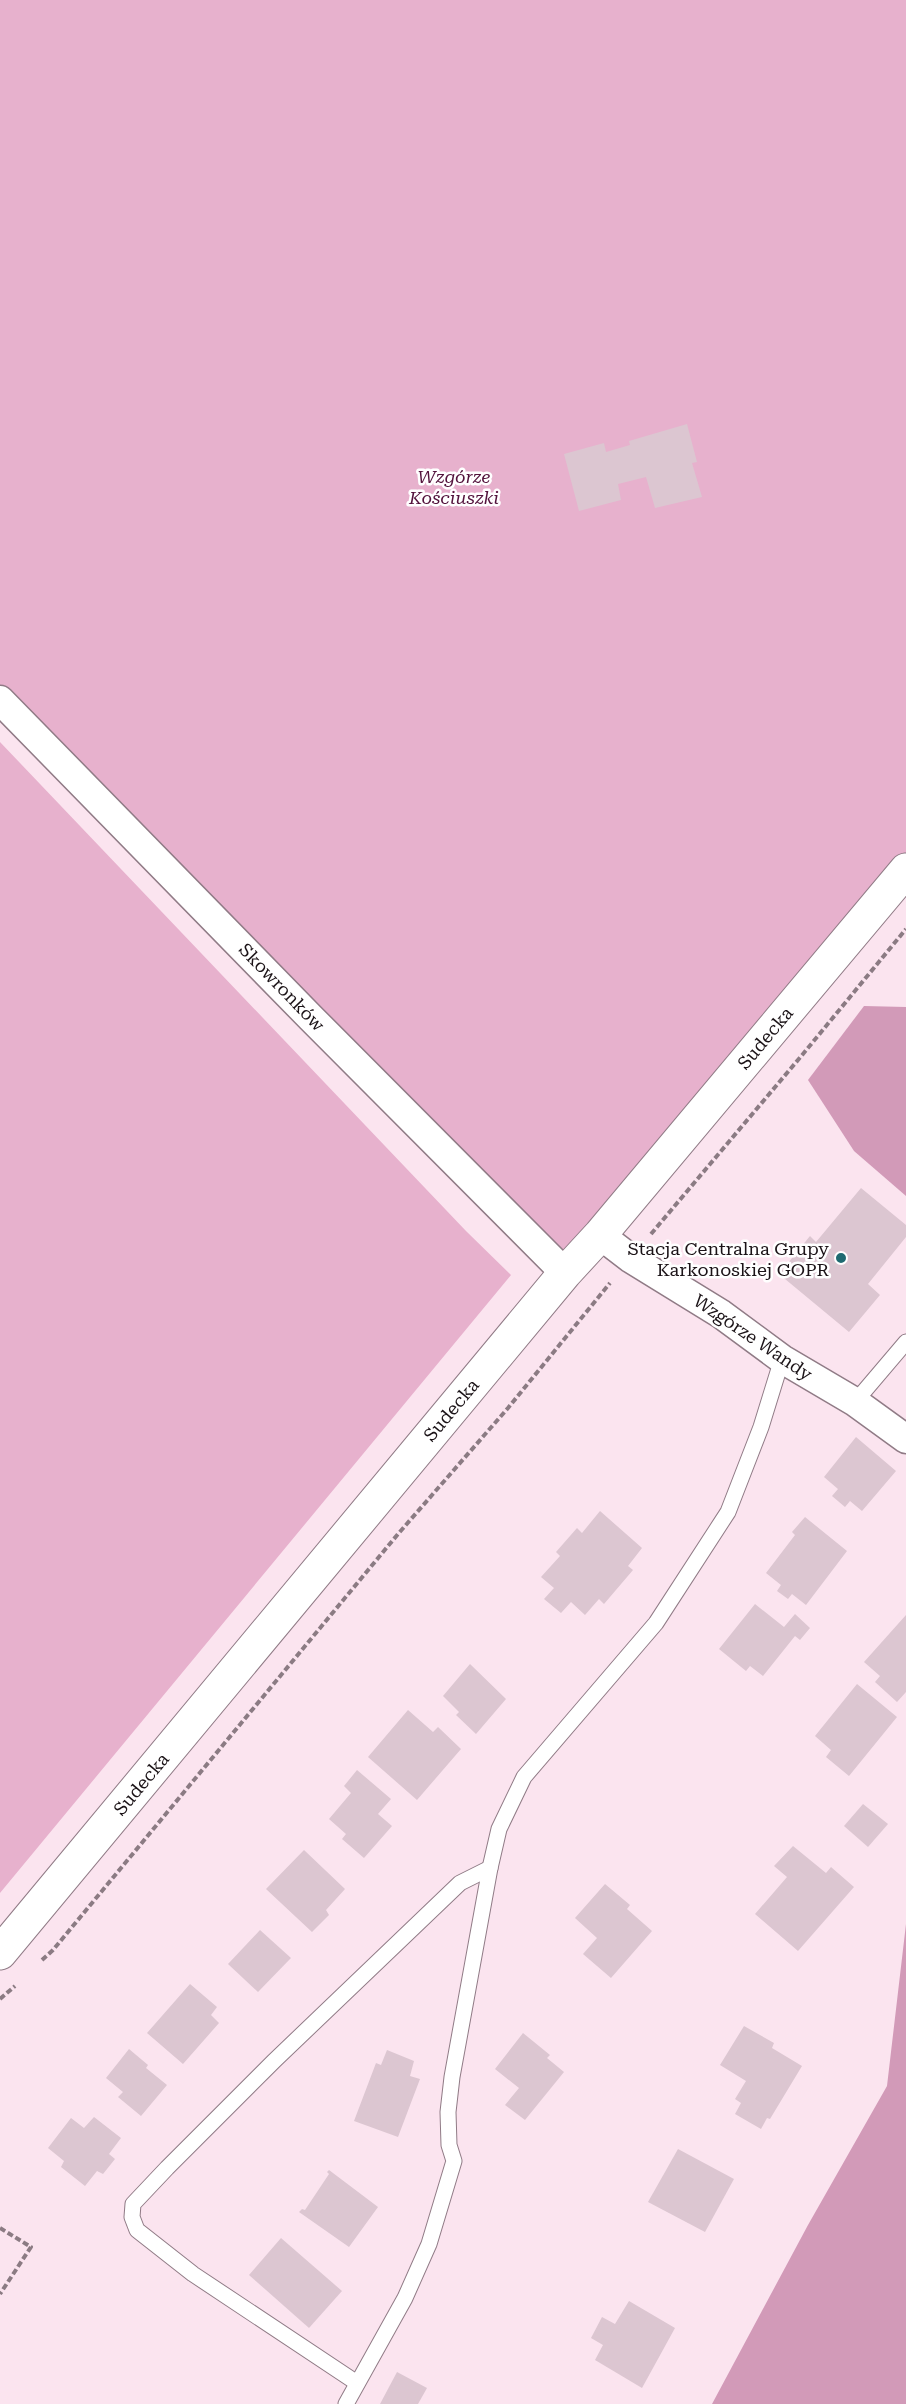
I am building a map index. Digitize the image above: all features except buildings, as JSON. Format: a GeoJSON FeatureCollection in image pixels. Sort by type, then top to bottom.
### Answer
{"type":"FeatureCollection","features":[{"type":"Feature","properties":{"kind":"street","name":"Skowronków"},"geometry":{"type":"LineString","coordinates":[[0,700],[311,1018],[565,1273]]}},
{"type":"Feature","properties":{"kind":"street","name":"Sudecka"},"geometry":{"type":"LineString","coordinates":[[0,1953],[565,1273],[600,1235],[906,870]]}},
{"type":"Feature","properties":{"kind":"street","name":"Wzgórze Wandy"},"geometry":{"type":"LineString","coordinates":[[600,1235],[630,1258],[721,1314],[782,1359],[855,1402],[906,1439]]}},
{"type":"Feature","properties":{"kind":"lane"},"geometry":{"type":"LineString","coordinates":[[855,1402],[906,1342]]}},
{"type":"Feature","properties":{"kind":"lane"},"geometry":{"type":"LineString","coordinates":[[346,2404],[405,2298],[429,2244],[454,2161],[449,2145],[448,2112],[452,2077],[499,1829],[524,1777],[656,1623],[728,1512],[761,1427],[782,1359]]}},
{"type":"Feature","properties":{"kind":"lane"},"geometry":{"type":"LineString","coordinates":[[357,2383],[193,2274],[137,2230],[132,2217],[134,2204],[274,2061],[460,1883],[490,1868]]}},
{"type":"Feature","properties":{"kind":"path"},"geometry":{"type":"LineString","coordinates":[[645,1240],[804,1054],[906,929]]}},
{"type":"Feature","properties":{"kind":"path"},"geometry":{"type":"LineString","coordinates":[[35,1967],[52,1950],[398,1534],[508,1408],[615,1276]]}},
{"type":"Feature","properties":{"kind":"path"},"geometry":{"type":"LineString","coordinates":[[0,1999],[18,1983]]}},
{"type":"Feature","properties":{"kind":"path"},"geometry":{"type":"LineString","coordinates":[[0,2228],[31,2247],[0,2294]]}},
{"type":"Feature","properties":{"kind":"green space","name":"Wzgórze Kościuszki"},"geometry":{"type":"Polygon","coordinates":[[[0,0],[906,0],[906,870],[565,1273],[0,700],[0,0]]]}},
{"type":"Feature","properties":{"kind":"green space"},"geometry":{"type":"Polygon","coordinates":[[[0,742],[466,1231],[511,1275],[0,1893],[0,742]]]}},
{"type":"Feature","properties":{"kind":"shaded area"},"geometry":{"type":"Polygon","coordinates":[[[864,1006],[906,1007],[906,1196],[854,1151],[808,1080],[864,1006]]]}},
{"type":"Feature","properties":{"kind":"shaded area"},"geometry":{"type":"Polygon","coordinates":[[[906,1924],[906,2404],[712,2404],[808,2225],[887,2086],[906,1924]]]}},
{"type":"Feature","properties":{"kind":"place","name":"Stacja Centralna Grupy Karkonoskiej GOPR"},"geometry":{"type":"Point","coordinates":[841,1258]}}]}
